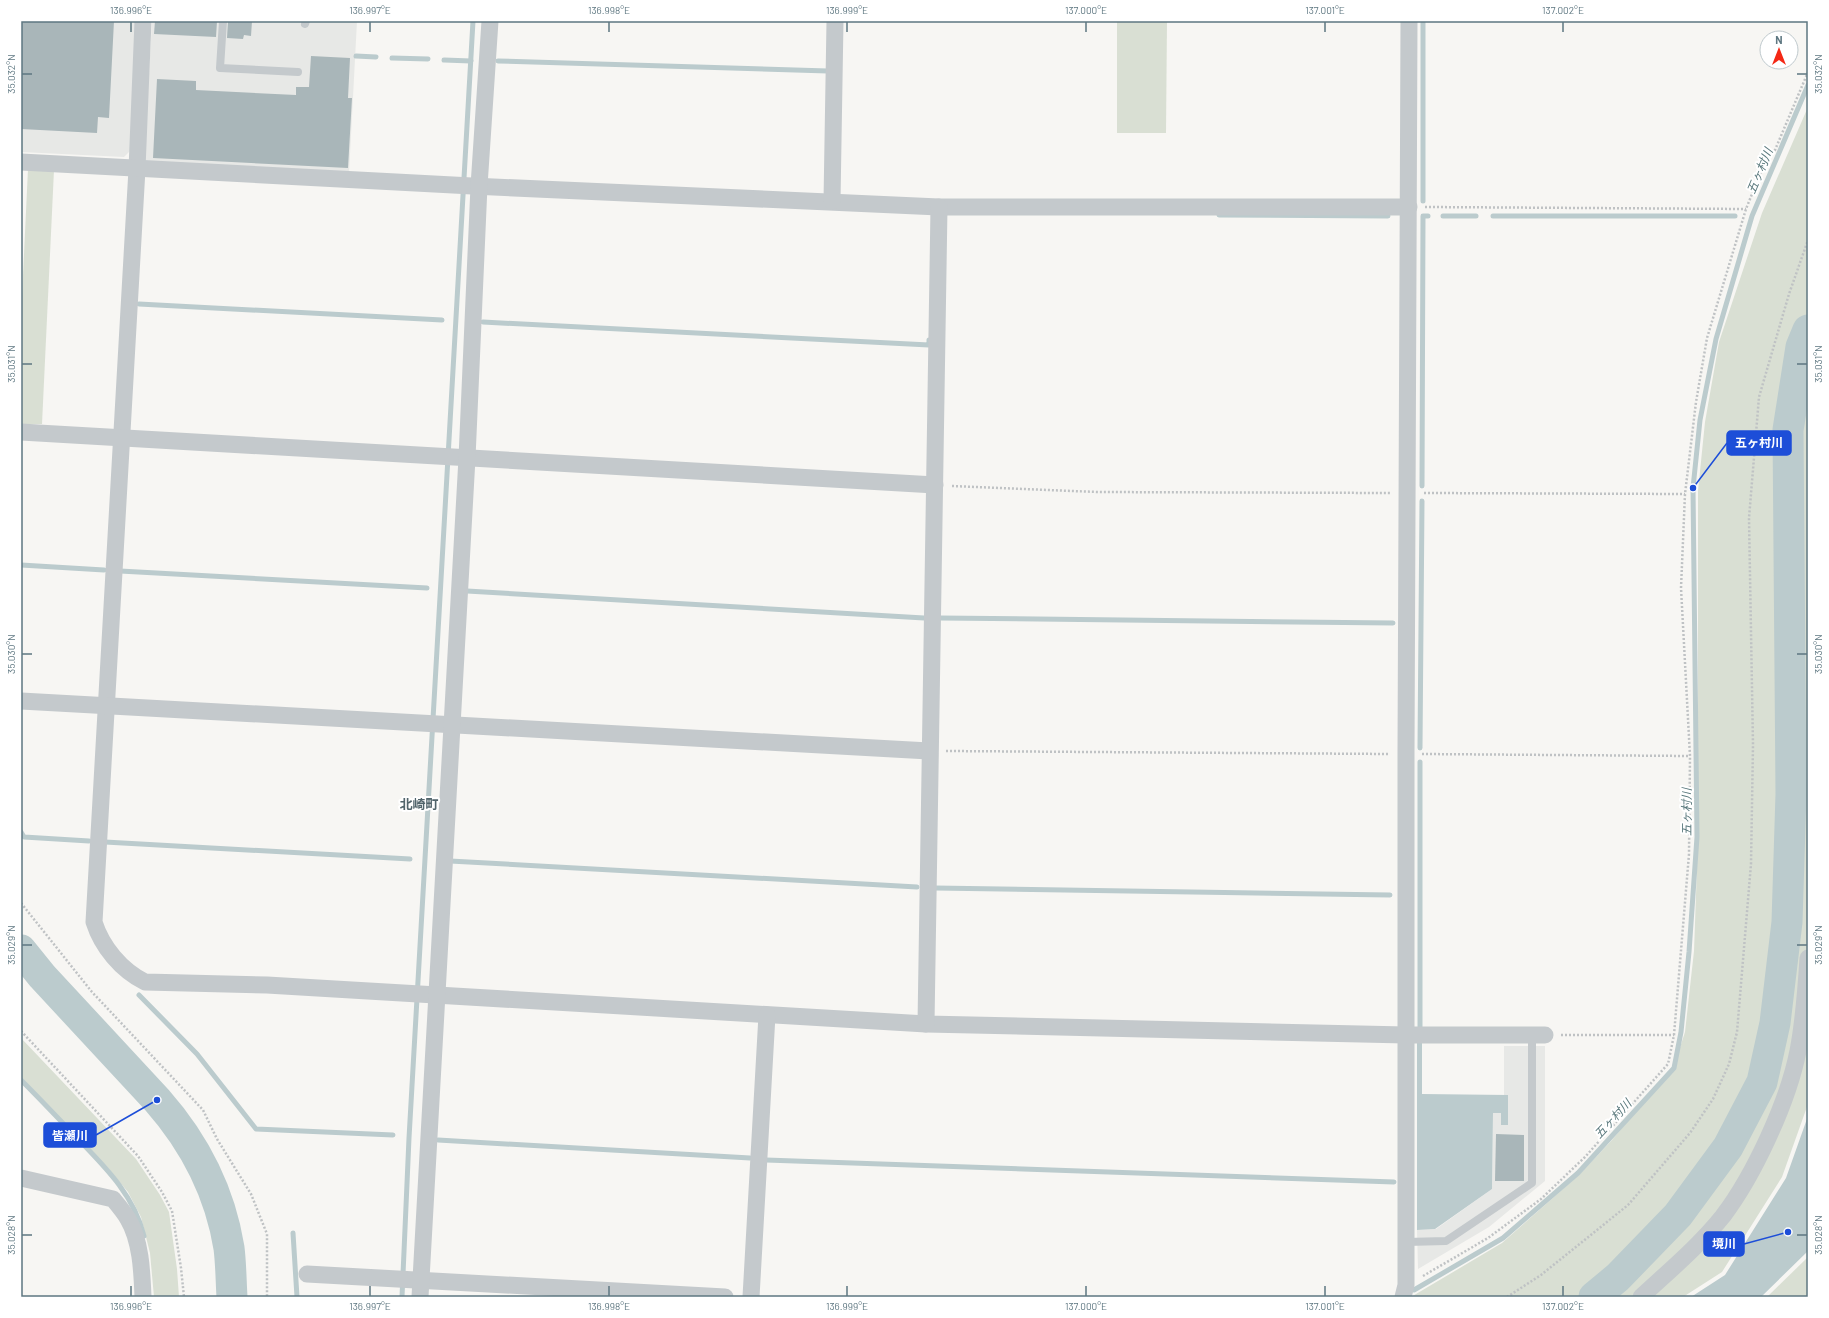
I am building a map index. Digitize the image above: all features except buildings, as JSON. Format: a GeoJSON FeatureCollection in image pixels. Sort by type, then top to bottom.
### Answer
{"type":"FeatureCollection","features":[{"type":"Feature","properties":{"kind":"street"},"geometry":{"type":"LineString","coordinates":[[143,21],[137,168],[105,706],[94,922],[99,937],[130,975],[145,982],[267,985],[406,992],[926,1024],[1406,1035],[1539,1035]]}},
{"type":"Feature","properties":{"kind":"street"},"geometry":{"type":"LineString","coordinates":[[418,1286],[462,458],[469,186],[490,21]]}},
{"type":"Feature","properties":{"kind":"street"},"geometry":{"type":"LineString","coordinates":[[832,201],[835,21]]}},
{"type":"Feature","properties":{"kind":"street"},"geometry":{"type":"LineString","coordinates":[[1405,1291],[1409,21]]}},
{"type":"Feature","properties":{"kind":"street"},"geometry":{"type":"LineString","coordinates":[[21,162],[469,186],[939,206],[1408,207]]}},
{"type":"Feature","properties":{"kind":"street"},"geometry":{"type":"LineString","coordinates":[[926,1024],[929,751],[939,206]]}},
{"type":"Feature","properties":{"kind":"street"},"geometry":{"type":"LineString","coordinates":[[21,432],[935,485]]}},
{"type":"Feature","properties":{"kind":"street"},"geometry":{"type":"LineString","coordinates":[[21,701],[929,751]]}},
{"type":"Feature","properties":{"kind":"street"},"geometry":{"type":"LineString","coordinates":[[1641,1297],[1699,1243],[1723,1215],[1750,1173],[1783,1102],[1798,1053],[1805,1011],[1808,958]]}},
{"type":"Feature","properties":{"kind":"street"},"geometry":{"type":"LineString","coordinates":[[751,1297],[767,1014]]}},
{"type":"Feature","properties":{"kind":"street"},"geometry":{"type":"LineString","coordinates":[[21,1178],[113,1199],[128,1219],[137,1244],[142,1276],[143,1297]]}},
{"type":"Feature","properties":{"kind":"street"},"geometry":{"type":"LineString","coordinates":[[307,1274],[390,1279],[418,1286],[725,1297]]}},
{"type":"Feature","properties":{"kind":"lane"},"geometry":{"type":"LineString","coordinates":[[223,21],[220,68],[298,72]]}},
{"type":"Feature","properties":{"kind":"lane"},"geometry":{"type":"LineString","coordinates":[[1406,1242],[1446,1241],[1532,1183],[1539,1035]]}},
{"type":"Feature","properties":{"kind":"path"},"geometry":{"type":"LineString","coordinates":[[1405,1291],[1488,1238],[1541,1199],[1585,1157],[1668,1064],[1672,1052],[1690,854],[1690,756],[1681,588],[1685,494],[1696,402],[1707,338],[1746,209],[1764,164],[1775,150],[1808,72]]}},
{"type":"Feature","properties":{"kind":"path"},"geometry":{"type":"LineString","coordinates":[[1408,207],[1746,209]]}},
{"type":"Feature","properties":{"kind":"path"},"geometry":{"type":"LineString","coordinates":[[1507,1297],[1541,1275],[1628,1205],[1690,1133],[1713,1099],[1729,1064],[1737,1032],[1751,864],[1753,745],[1749,518],[1759,397],[1789,294],[1808,240]]}},
{"type":"Feature","properties":{"kind":"path"},"geometry":{"type":"LineString","coordinates":[[935,485],[1097,492],[1685,494]]}},
{"type":"Feature","properties":{"kind":"path"},"geometry":{"type":"LineString","coordinates":[[929,751],[1690,756]]}},
{"type":"Feature","properties":{"kind":"path"},"geometry":{"type":"LineString","coordinates":[[21,902],[92,992],[203,1110],[217,1139],[251,1194],[267,1234],[267,1297]]}},
{"type":"Feature","properties":{"kind":"path"},"geometry":{"type":"LineString","coordinates":[[21,1031],[138,1156],[162,1192],[172,1211],[182,1268],[184,1297]]}},
{"type":"Feature","properties":{"kind":"path"},"geometry":{"type":"LineString","coordinates":[[1539,1035],[1674,1035]]}},
{"type":"Feature","properties":{"kind":"shaded area"},"geometry":{"type":"Polygon","coordinates":[[[21,21],[136,21],[130,151],[124,157],[21,152],[21,21]]]}},
{"type":"Feature","properties":{"kind":"shaded area"},"geometry":{"type":"Polygon","coordinates":[[[152,21],[357,21],[349,173],[144,162],[152,21]]]}},
{"type":"Feature","properties":{"kind":"shaded area"},"geometry":{"type":"Polygon","coordinates":[[[1117,21],[1167,21],[1166,133],[1117,133],[1117,21]]]}},
{"type":"Feature","properties":{"kind":"shaded area"},"geometry":{"type":"Polygon","coordinates":[[[1808,107],[1808,1104],[1782,1177],[1722,1272],[1683,1297],[1411,1297],[1502,1243],[1580,1174],[1612,1140],[1674,1066],[1685,1032],[1694,951],[1698,839],[1698,491],[1705,422],[1719,342],[1762,213],[1808,107]]]}},
{"type":"Feature","properties":{"kind":"shaded area"},"geometry":{"type":"Polygon","coordinates":[[[28,169],[54,170],[42,424],[21,424],[21,318],[28,169]]]}},
{"type":"Feature","properties":{"kind":"shaded area"},"geometry":{"type":"Polygon","coordinates":[[[21,1038],[136,1159],[160,1195],[169,1212],[177,1269],[179,1297],[154,1297],[150,1253],[141,1217],[128,1192],[108,1168],[21,1077],[21,1038]]]}},
{"type":"Feature","properties":{"kind":"shaded area"},"geometry":{"type":"Polygon","coordinates":[[[1417,1043],[1422,1043],[1422,1094],[1508,1095],[1508,1125],[1501,1125],[1501,1113],[1493,1113],[1492,1189],[1435,1229],[1417,1230],[1417,1043]]]}},
{"type":"Feature","properties":{"kind":"shaded area"},"geometry":{"type":"Polygon","coordinates":[[[1504,1046],[1545,1046],[1545,1181],[1489,1227],[1418,1269],[1417,1230],[1436,1229],[1492,1189],[1493,1112],[1501,1113],[1508,1125],[1508,1095],[1504,1095],[1504,1046]]]}},
{"type":"Feature","properties":{"kind":"shaded area"},"geometry":{"type":"Polygon","coordinates":[[[1808,1116],[1808,1251],[1761,1297],[1691,1297],[1725,1275],[1786,1178],[1808,1116]]]}},
{"type":"Feature","properties":{"kind":"shaded area"},"geometry":{"type":"Polygon","coordinates":[[[1808,1257],[1808,1297],[1767,1297],[1808,1257]]]}},
{"type":"Feature","properties":{"kind":"waterway"},"geometry":{"type":"LineString","coordinates":[[402,1297],[409,1138],[473,21]]}},
{"type":"Feature","properties":{"kind":"waterway"},"geometry":{"type":"LineString","coordinates":[[1423,21],[1423,201]]}},
{"type":"Feature","properties":{"kind":"waterway"},"geometry":{"type":"LineString","coordinates":[[356,56],[376,57]]}},
{"type":"Feature","properties":{"kind":"waterway"},"geometry":{"type":"LineString","coordinates":[[392,58],[428,59]]}},
{"type":"Feature","properties":{"kind":"waterway"},"geometry":{"type":"LineString","coordinates":[[444,60],[471,61]]}},
{"type":"Feature","properties":{"kind":"waterway"},"geometry":{"type":"LineString","coordinates":[[498,61],[828,71]]}},
{"type":"Feature","properties":{"kind":"waterway","name":"五ヶ村川"},"geometry":{"type":"LineString","coordinates":[[1414,1290],[1503,1238],[1578,1173],[1674,1068],[1681,1032],[1689,952],[1697,837],[1693,488],[1700,420],[1716,339],[1752,216],[1808,85]]}},
{"type":"Feature","properties":{"kind":"waterway"},"geometry":{"type":"LineString","coordinates":[[1219,215],[1388,216]]}},
{"type":"Feature","properties":{"kind":"waterway"},"geometry":{"type":"LineString","coordinates":[[1422,486],[1423,216],[1428,216]]}},
{"type":"Feature","properties":{"kind":"waterway"},"geometry":{"type":"LineString","coordinates":[[1443,216],[1476,216]]}},
{"type":"Feature","properties":{"kind":"waterway"},"geometry":{"type":"LineString","coordinates":[[1493,216],[1735,216]]}},
{"type":"Feature","properties":{"kind":"waterway"},"geometry":{"type":"LineString","coordinates":[[139,304],[442,320]]}},
{"type":"Feature","properties":{"kind":"waterway"},"geometry":{"type":"LineString","coordinates":[[483,322],[929,345],[929,340]]}},
{"type":"Feature","properties":{"kind":"waterway"},"geometry":{"type":"LineString","coordinates":[[1594,1297],[1618,1277],[1678,1215],[1728,1147],[1762,1082],[1775,1023],[1787,922],[1791,794],[1788,430],[1801,347],[1808,330]]}},
{"type":"Feature","properties":{"kind":"waterway"},"geometry":{"type":"LineString","coordinates":[[1420,748],[1422,501]]}},
{"type":"Feature","properties":{"kind":"waterway"},"geometry":{"type":"LineString","coordinates":[[21,565],[104,570]]}},
{"type":"Feature","properties":{"kind":"waterway"},"geometry":{"type":"LineString","coordinates":[[120,571],[427,588]]}},
{"type":"Feature","properties":{"kind":"waterway"},"geometry":{"type":"LineString","coordinates":[[467,591],[924,618]]}},
{"type":"Feature","properties":{"kind":"waterway"},"geometry":{"type":"LineString","coordinates":[[940,618],[1393,623]]}},
{"type":"Feature","properties":{"kind":"waterway"},"geometry":{"type":"LineString","coordinates":[[1420,762],[1420,1029]]}},
{"type":"Feature","properties":{"kind":"waterway"},"geometry":{"type":"LineString","coordinates":[[21,832],[24,837],[89,841]]}},
{"type":"Feature","properties":{"kind":"waterway"},"geometry":{"type":"LineString","coordinates":[[105,842],[410,859]]}},
{"type":"Feature","properties":{"kind":"waterway"},"geometry":{"type":"LineString","coordinates":[[450,861],[917,887]]}},
{"type":"Feature","properties":{"kind":"waterway"},"geometry":{"type":"LineString","coordinates":[[935,888],[1390,895]]}},
{"type":"Feature","properties":{"kind":"waterway"},"geometry":{"type":"LineString","coordinates":[[21,950],[42,976],[157,1100],[183,1133],[194,1151],[212,1188],[225,1227],[230,1254],[232,1297]]}},
{"type":"Feature","properties":{"kind":"waterway"},"geometry":{"type":"LineString","coordinates":[[139,995],[197,1054],[256,1129],[393,1135]]}},
{"type":"Feature","properties":{"kind":"waterway"},"geometry":{"type":"LineString","coordinates":[[21,1080],[98,1160],[117,1182],[133,1207],[144,1236]]}},
{"type":"Feature","properties":{"kind":"waterway"},"geometry":{"type":"LineString","coordinates":[[438,1140],[750,1158]]}},
{"type":"Feature","properties":{"kind":"waterway"},"geometry":{"type":"LineString","coordinates":[[766,1160],[1394,1182]]}},
{"type":"Feature","properties":{"kind":"waterway"},"geometry":{"type":"LineString","coordinates":[[293,1233],[297,1297]]}},
{"type":"Feature","properties":{"kind":"place","name":"五ヶ村川"},"geometry":{"type":"Point","coordinates":[1693,488]}},
{"type":"Feature","properties":{"kind":"place","name":"皆瀬川"},"geometry":{"type":"Point","coordinates":[157,1100]}},
{"type":"Feature","properties":{"kind":"place","name":"境川"},"geometry":{"type":"Point","coordinates":[1788,1232]}},
{"type":"Feature","properties":{"kind":"district","name":"北崎町"},"geometry":{"type":"Point","coordinates":[419,804]}}]}
